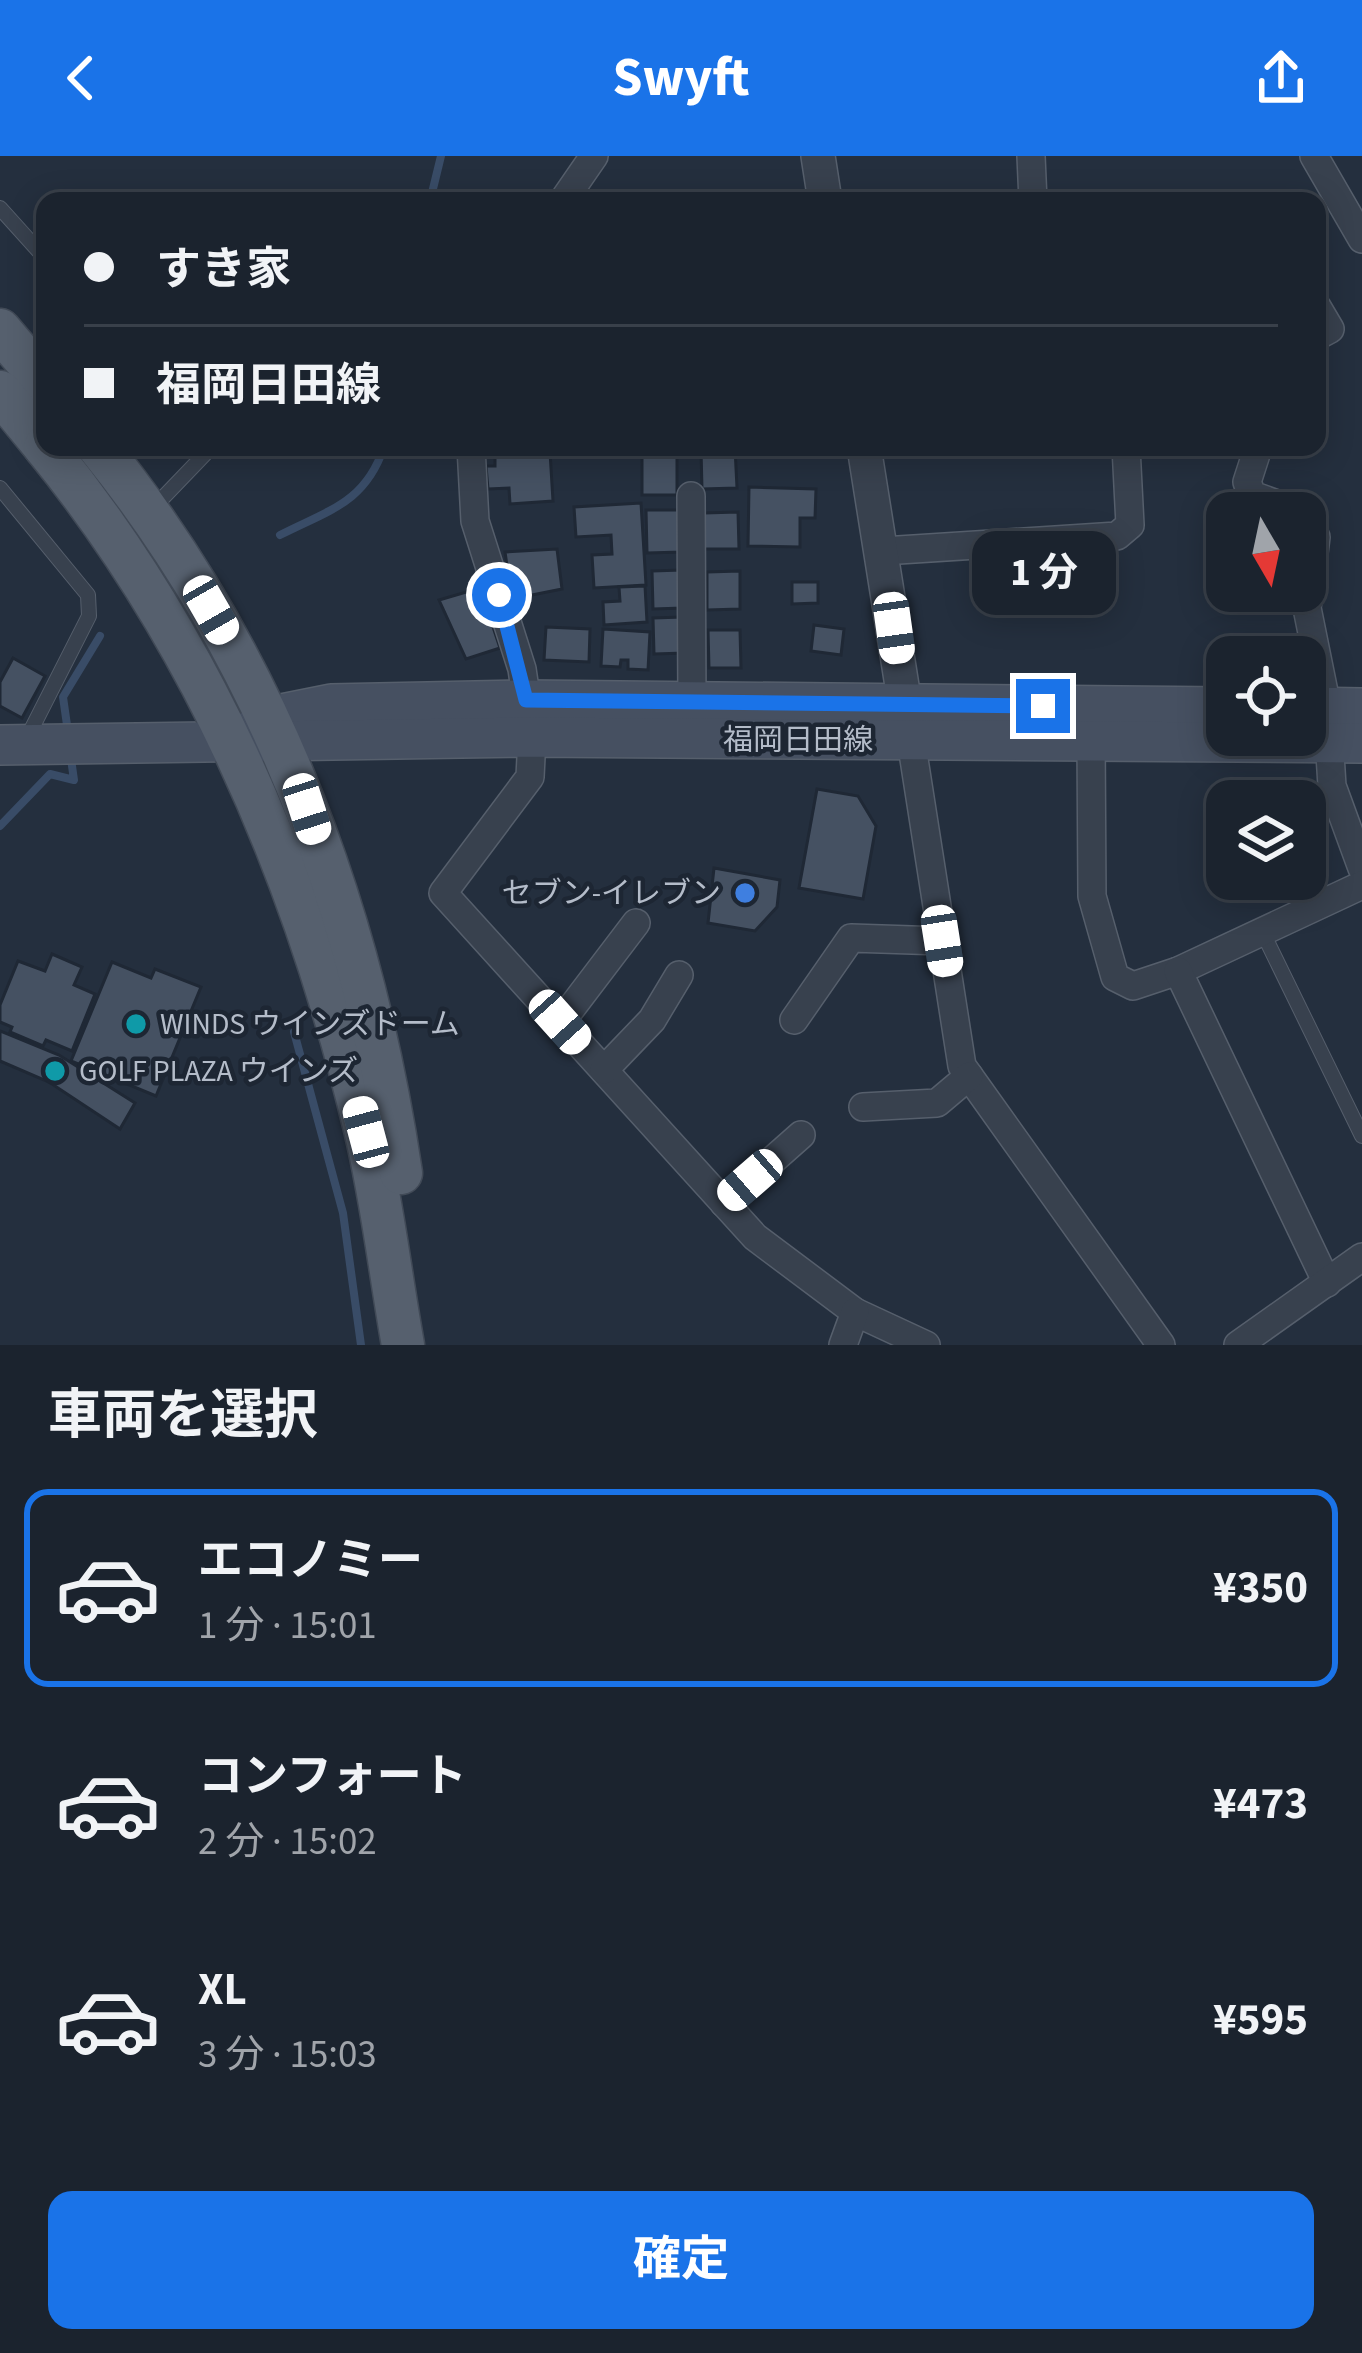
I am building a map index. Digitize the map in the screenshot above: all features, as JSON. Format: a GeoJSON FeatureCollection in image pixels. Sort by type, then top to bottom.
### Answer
{"type":"FeatureCollection","features":[{"type":"Feature","properties":{"kind":"main road"},"geometry":{"type":"LineString","coordinates":[[0,330],[36,372]]}},
{"type":"Feature","properties":{"kind":"main road"},"geometry":{"type":"LineString","coordinates":[[0,392],[36,436]]}},
{"type":"Feature","properties":{"kind":"main road"},"geometry":{"type":"LineString","coordinates":[[51,456],[169,628],[234,741],[334,1016],[366,1132],[403,1345]]}},
{"type":"Feature","properties":{"kind":"main road"},"geometry":{"type":"LineString","coordinates":[[106,456],[150,511],[276,729],[351,943],[392,1114],[430,1345]]}},
{"type":"Feature","properties":{"kind":"main road","name":"福岡日田線"},"geometry":{"type":"LineString","coordinates":[[529,719],[692,702],[1091,737],[1337,721]]}},
{"type":"Feature","properties":{"kind":"main road","name":"福岡日田線"},"geometry":{"type":"LineString","coordinates":[[12,744],[234,741],[276,729],[331,704],[529,719],[908,723],[1206,708]]}},
{"type":"Feature","properties":{"kind":"street"},"geometry":{"type":"LineString","coordinates":[[569,192],[594,156]]}},
{"type":"Feature","properties":{"kind":"street"},"geometry":{"type":"LineString","coordinates":[[818,156],[824,192]]}},
{"type":"Feature","properties":{"kind":"street"},"geometry":{"type":"LineString","coordinates":[[1031,156],[1033,192]]}},
{"type":"Feature","properties":{"kind":"street"},"geometry":{"type":"LineString","coordinates":[[1314,156],[1362,239]]}},
{"type":"Feature","properties":{"kind":"street"},"geometry":{"type":"LineString","coordinates":[[471,456],[475,521],[522,669],[530,778],[443,893],[755,1237],[855,1312],[926,1345]]}},
{"type":"Feature","properties":{"kind":"street"},"geometry":{"type":"LineString","coordinates":[[872,456],[908,723],[962,1066],[1161,1345]]}},
{"type":"Feature","properties":{"kind":"street"},"geometry":{"type":"LineString","coordinates":[[883,550],[1117,536],[1130,525],[1126,456]]}},
{"type":"Feature","properties":{"kind":"street"},"geometry":{"type":"LineString","coordinates":[[1251,492],[1246,482],[1255,456]]}},
{"type":"Feature","properties":{"kind":"street"},"geometry":{"type":"LineString","coordinates":[[691,496],[692,702]]}},
{"type":"Feature","properties":{"kind":"street"},"geometry":{"type":"LineString","coordinates":[[1308,612],[1337,721],[1332,786],[1362,868]]}},
{"type":"Feature","properties":{"kind":"street"},"geometry":{"type":"LineString","coordinates":[[1091,737],[1092,896],[1115,977],[1132,986],[1178,971],[1362,885]]}},
{"type":"Feature","properties":{"kind":"street"},"geometry":{"type":"LineString","coordinates":[[560,1022],[636,923]]}},
{"type":"Feature","properties":{"kind":"street"},"geometry":{"type":"LineString","coordinates":[[794,1021],[851,938],[942,941]]}},
{"type":"Feature","properties":{"kind":"street"},"geometry":{"type":"LineString","coordinates":[[1178,971],[1328,1283]]}},
{"type":"Feature","properties":{"kind":"street"},"geometry":{"type":"LineString","coordinates":[[604,1070],[652,1020],[679,975]]}},
{"type":"Feature","properties":{"kind":"street"},"geometry":{"type":"LineString","coordinates":[[863,1107],[937,1102],[969,1076]]}},
{"type":"Feature","properties":{"kind":"street"},"geometry":{"type":"LineString","coordinates":[[724,1202],[801,1135]]}},
{"type":"Feature","properties":{"kind":"street"},"geometry":{"type":"LineString","coordinates":[[1238,1345],[1362,1257]]}},
{"type":"Feature","properties":{"kind":"street"},"geometry":{"type":"LineString","coordinates":[[843,1345],[855,1312]]}},
{"type":"Feature","properties":{"kind":"lane"},"geometry":{"type":"LineString","coordinates":[[0,208],[36,248]]}},
{"type":"Feature","properties":{"kind":"lane"},"geometry":{"type":"LineString","coordinates":[[150,511],[203,456]]}},
{"type":"Feature","properties":{"kind":"lane"},"geometry":{"type":"LineString","coordinates":[[0,488],[88,595],[89,616],[12,744]]}},
{"type":"Feature","properties":{"kind":"lane"},"geometry":{"type":"LineString","coordinates":[[1262,931],[1362,1136]]}},
{"type":"Feature","properties":{"kind":"building"},"geometry":{"type":"Polygon","coordinates":[[[495,456],[550,456],[553,501],[510,504],[509,488],[488,489],[486,466],[495,466],[495,456]]]}},
{"type":"Feature","properties":{"kind":"building"},"geometry":{"type":"Polygon","coordinates":[[[642,456],[677,456],[677,495],[642,495],[642,456]]]}},
{"type":"Feature","properties":{"kind":"building"},"geometry":{"type":"Polygon","coordinates":[[[701,456],[735,456],[737,488],[702,489],[701,456]]]}},
{"type":"Feature","properties":{"kind":"building"},"geometry":{"type":"Polygon","coordinates":[[[749,487],[816,489],[815,518],[800,518],[800,547],[748,546],[749,487]]]}},
{"type":"Feature","properties":{"kind":"building"},"geometry":{"type":"Polygon","coordinates":[[[641,503],[646,585],[594,588],[592,555],[612,554],[611,535],[576,537],[574,507],[641,503]]]}},
{"type":"Feature","properties":{"kind":"building"},"geometry":{"type":"Polygon","coordinates":[[[646,510],[681,510],[682,552],[647,553],[646,510]]]}},
{"type":"Feature","properties":{"kind":"building"},"geometry":{"type":"Polygon","coordinates":[[[738,512],[739,549],[704,549],[704,513],[738,512]]]}},
{"type":"Feature","properties":{"kind":"building"},"geometry":{"type":"Polygon","coordinates":[[[557,549],[562,589],[512,599],[505,552],[557,549]]]}},
{"type":"Feature","properties":{"kind":"building"},"geometry":{"type":"Polygon","coordinates":[[[682,570],[683,608],[653,609],[652,571],[682,570]]]}},
{"type":"Feature","properties":{"kind":"building"},"geometry":{"type":"Polygon","coordinates":[[[740,571],[740,609],[707,610],[707,572],[740,571]]]}},
{"type":"Feature","properties":{"kind":"building"},"geometry":{"type":"Polygon","coordinates":[[[792,582],[818,582],[818,603],[792,604],[792,582]]]}},
{"type":"Feature","properties":{"kind":"building"},"geometry":{"type":"Polygon","coordinates":[[[645,586],[647,622],[604,625],[603,602],[620,601],[619,587],[645,586]]]}},
{"type":"Feature","properties":{"kind":"building"},"geometry":{"type":"Polygon","coordinates":[[[473,590],[480,608],[486,606],[500,648],[466,659],[439,600],[473,590]]]}},
{"type":"Feature","properties":{"kind":"building"},"geometry":{"type":"Polygon","coordinates":[[[683,617],[685,653],[654,654],[653,618],[683,617]]]}},
{"type":"Feature","properties":{"kind":"building"},"geometry":{"type":"Polygon","coordinates":[[[814,625],[844,629],[841,655],[811,651],[814,625]]]}},
{"type":"Feature","properties":{"kind":"building"},"geometry":{"type":"Polygon","coordinates":[[[546,627],[590,629],[589,662],[544,660],[546,627]]]}},
{"type":"Feature","properties":{"kind":"building"},"geometry":{"type":"Polygon","coordinates":[[[603,629],[650,632],[648,670],[628,669],[628,660],[621,660],[620,667],[601,666],[603,629]]]}},
{"type":"Feature","properties":{"kind":"building"},"geometry":{"type":"Polygon","coordinates":[[[708,630],[740,630],[741,668],[709,668],[708,630]]]}},
{"type":"Feature","properties":{"kind":"building"},"geometry":{"type":"Polygon","coordinates":[[[13,658],[45,676],[22,718],[0,706],[0,682],[13,658]]]}},
{"type":"Feature","properties":{"kind":"building"},"geometry":{"type":"Polygon","coordinates":[[[817,789],[858,796],[876,826],[863,899],[799,888],[817,789]]]}},
{"type":"Feature","properties":{"kind":"building","name":"セブン-イレブン"},"geometry":{"type":"Polygon","coordinates":[[[714,868],[780,880],[777,907],[755,931],[708,923],[714,868]]]}},
{"type":"Feature","properties":{"kind":"building"},"geometry":{"type":"Polygon","coordinates":[[[52,954],[82,967],[74,985],[95,994],[72,1051],[46,1040],[43,1046],[10,1032],[12,1027],[0,1022],[0,1005],[18,961],[45,971],[52,954]]]}},
{"type":"Feature","properties":{"kind":"building","name":"WINDS ウインズドーム"},"geometry":{"type":"Polygon","coordinates":[[[112,962],[151,978],[155,969],[201,987],[156,1096],[71,1061],[112,962]]]}},
{"type":"Feature","properties":{"kind":"building","name":"GOLF PLAZA ウインズ"},"geometry":{"type":"Polygon","coordinates":[[[0,1031],[59,1055],[135,1103],[120,1129],[49,1082],[0,1061],[0,1031]]]}},
{"type":"Feature","properties":{"kind":"waterway"},"geometry":{"type":"LineString","coordinates":[[432,192],[441,156]]}},
{"type":"Feature","properties":{"kind":"waterway"},"geometry":{"type":"LineString","coordinates":[[280,535],[356,493],[380,456]]}},
{"type":"Feature","properties":{"kind":"waterway"},"geometry":{"type":"LineString","coordinates":[[68,732],[63,697],[100,636]]}},
{"type":"Feature","properties":{"kind":"waterway"},"geometry":{"type":"LineString","coordinates":[[0,826],[50,774],[74,780],[71,759]]}},
{"type":"Feature","properties":{"kind":"waterway"},"geometry":{"type":"LineString","coordinates":[[294,1032],[343,1213],[361,1345]]}},
{"type":"Feature","properties":{"kind":"place","name":"セブン-イレブン"},"geometry":{"type":"Point","coordinates":[745,893]}},
{"type":"Feature","properties":{"kind":"place","name":"WINDS ウインズドーム"},"geometry":{"type":"Point","coordinates":[136,1024]}},
{"type":"Feature","properties":{"kind":"place","name":"GOLF PLAZA ウインズ"},"geometry":{"type":"Point","coordinates":[55,1071]}},
{"type":"Feature","properties":{"kind":"route"},"geometry":{"type":"LineString","coordinates":[[499,595],[522,669],[526,700],[1043,706]]}}]}
